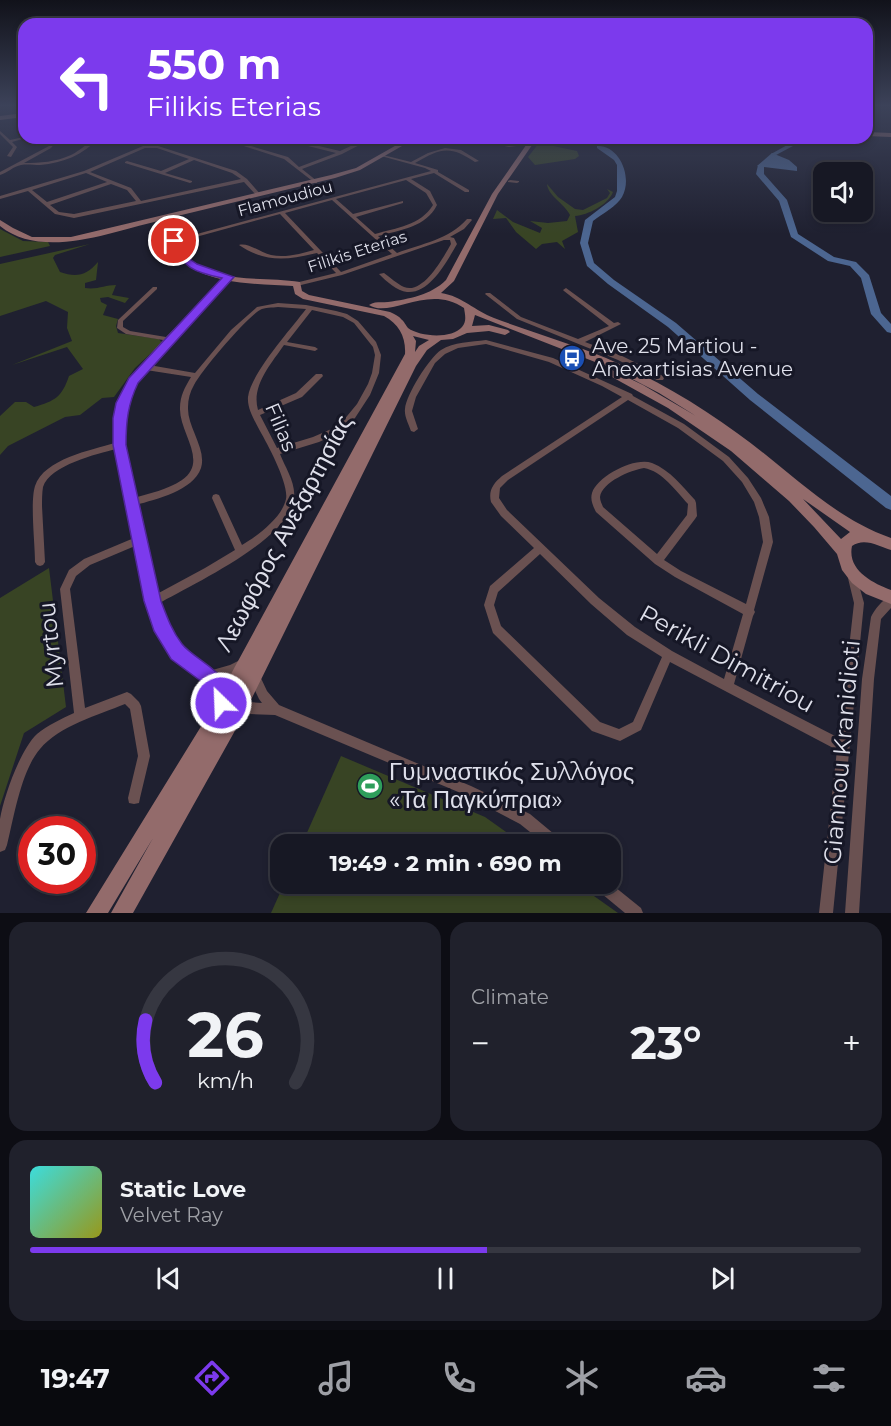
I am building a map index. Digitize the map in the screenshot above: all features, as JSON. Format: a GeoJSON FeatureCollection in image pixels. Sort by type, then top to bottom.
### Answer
{"type":"FeatureCollection","features":[{"type":"Feature","properties":{"kind":"main road"},"geometry":{"type":"LineString","coordinates":[[0,222],[23,237],[51,241],[81,237],[315,182],[358,169],[395,149]]}},
{"type":"Feature","properties":{"kind":"main road"},"geometry":{"type":"LineString","coordinates":[[527,149],[495,194],[453,281],[459,300],[469,309],[487,319],[589,355],[653,385],[728,432],[813,502],[866,536],[891,544]]}},
{"type":"Feature","properties":{"kind":"main road"},"geometry":{"type":"LineString","coordinates":[[319,300],[388,306],[442,289],[453,281],[531,149]]}},
{"type":"Feature","properties":{"kind":"main road","name":"Filikis Eterias"},"geometry":{"type":"LineString","coordinates":[[160,219],[184,259],[193,266],[229,277],[297,284]]}},
{"type":"Feature","properties":{"kind":"main road"},"geometry":{"type":"LineString","coordinates":[[297,284],[301,295],[378,311],[424,338],[437,339],[464,330],[489,328],[509,333],[574,357],[645,391],[748,459],[814,517],[842,550]]}},
{"type":"Feature","properties":{"kind":"main road"},"geometry":{"type":"LineString","coordinates":[[428,295],[459,300]]}},
{"type":"Feature","properties":{"kind":"main road"},"geometry":{"type":"LineString","coordinates":[[401,325],[399,312],[414,299]]}},
{"type":"Feature","properties":{"kind":"main road"},"geometry":{"type":"LineString","coordinates":[[464,330],[472,316],[469,309]]}},
{"type":"Feature","properties":{"kind":"main road","name":"Λεωφόρος Ανεξαρτησίας"},"geometry":{"type":"LineString","coordinates":[[121,913],[227,714],[410,354],[411,340],[401,325]]}},
{"type":"Feature","properties":{"kind":"main road","name":"Λεωφόρος Ανεξαρτησίας"},"geometry":{"type":"LineString","coordinates":[[249,670],[411,366],[423,348],[437,339]]}},
{"type":"Feature","properties":{"kind":"main road"},"geometry":{"type":"LineString","coordinates":[[866,536],[854,537],[846,542],[842,550],[843,560],[852,574],[875,592],[891,597]]}},
{"type":"Feature","properties":{"kind":"main road","name":"Λεωφόρος Ανεξαρτησίας"},"geometry":{"type":"LineString","coordinates":[[96,913],[227,714]]}},
{"type":"Feature","properties":{"kind":"street"},"geometry":{"type":"LineString","coordinates":[[9,156],[14,149]]}},
{"type":"Feature","properties":{"kind":"street"},"geometry":{"type":"LineString","coordinates":[[0,174],[47,149]]}},
{"type":"Feature","properties":{"kind":"street"},"geometry":{"type":"LineString","coordinates":[[22,164],[52,164],[62,161],[81,149]]}},
{"type":"Feature","properties":{"kind":"street"},"geometry":{"type":"LineString","coordinates":[[0,198],[86,172],[139,149]]}},
{"type":"Feature","properties":{"kind":"street"},"geometry":{"type":"LineString","coordinates":[[162,149],[234,172],[259,195]]}},
{"type":"Feature","properties":{"kind":"street"},"geometry":{"type":"LineString","coordinates":[[255,149],[286,158],[315,182]]}},
{"type":"Feature","properties":{"kind":"street"},"geometry":{"type":"LineString","coordinates":[[326,149],[342,153]]}},
{"type":"Feature","properties":{"kind":"street"},"geometry":{"type":"LineString","coordinates":[[299,168],[350,149]]}},
{"type":"Feature","properties":{"kind":"street"},"geometry":{"type":"LineString","coordinates":[[412,163],[434,150],[442,149]]}},
{"type":"Feature","properties":{"kind":"street"},"geometry":{"type":"LineString","coordinates":[[449,149],[462,151],[477,160]]}},
{"type":"Feature","properties":{"kind":"street"},"geometry":{"type":"LineString","coordinates":[[514,149],[522,153]]}},
{"type":"Feature","properties":{"kind":"street"},"geometry":{"type":"LineString","coordinates":[[383,156],[436,171],[467,190]]}},
{"type":"Feature","properties":{"kind":"street"},"geometry":{"type":"LineString","coordinates":[[161,173],[194,159]]}},
{"type":"Feature","properties":{"kind":"street"},"geometry":{"type":"LineString","coordinates":[[127,162],[190,182]]}},
{"type":"Feature","properties":{"kind":"street","name":"Flamoudiou"},"geometry":{"type":"LineString","coordinates":[[174,241],[436,171]]}},
{"type":"Feature","properties":{"kind":"street"},"geometry":{"type":"LineString","coordinates":[[86,172],[129,189],[140,203]]}},
{"type":"Feature","properties":{"kind":"street"},"geometry":{"type":"LineString","coordinates":[[374,236],[422,220],[433,210],[435,205],[428,192],[407,179]]}},
{"type":"Feature","properties":{"kind":"street"},"geometry":{"type":"LineString","coordinates":[[30,189],[57,213],[74,216],[245,180]]}},
{"type":"Feature","properties":{"kind":"street"},"geometry":{"type":"LineString","coordinates":[[47,204],[112,182]]}},
{"type":"Feature","properties":{"kind":"street"},"geometry":{"type":"LineString","coordinates":[[333,199],[396,255]]}},
{"type":"Feature","properties":{"kind":"street"},"geometry":{"type":"LineString","coordinates":[[353,216],[401,202]]}},
{"type":"Feature","properties":{"kind":"street"},"geometry":{"type":"LineString","coordinates":[[282,213],[340,274]]}},
{"type":"Feature","properties":{"kind":"street","name":"Filikis Eterias"},"geometry":{"type":"LineString","coordinates":[[297,284],[340,274],[444,238],[462,228],[469,220]]}},
{"type":"Feature","properties":{"kind":"street"},"geometry":{"type":"LineString","coordinates":[[382,274],[404,290],[412,290],[440,268],[454,244],[452,239],[444,238]]}},
{"type":"Feature","properties":{"kind":"street"},"geometry":{"type":"LineString","coordinates":[[242,245],[262,257],[277,259],[291,259],[318,251]]}},
{"type":"Feature","properties":{"kind":"street"},"geometry":{"type":"LineString","coordinates":[[229,277],[169,339],[133,381],[122,403],[119,418],[119,445],[153,601],[163,631],[178,653],[209,676],[221,695],[227,714],[249,708],[274,710],[467,790],[525,819],[543,834]]}},
{"type":"Feature","properties":{"kind":"street"},"geometry":{"type":"LineString","coordinates":[[155,288],[120,321],[120,328],[128,333],[169,339]]}},
{"type":"Feature","properties":{"kind":"street"},"geometry":{"type":"LineString","coordinates":[[566,290],[617,325],[580,341]]}},
{"type":"Feature","properties":{"kind":"street"},"geometry":{"type":"LineString","coordinates":[[488,294],[519,318],[580,341],[660,378]]}},
{"type":"Feature","properties":{"kind":"street"},"geometry":{"type":"LineString","coordinates":[[131,503],[186,481],[197,468],[198,458],[185,424],[183,407],[189,385],[252,312],[273,304],[340,313],[353,319],[372,340],[378,352],[379,362],[370,387],[354,414],[341,427],[325,437],[275,452]]}},
{"type":"Feature","properties":{"kind":"street","name":"Filias"},"geometry":{"type":"LineString","coordinates":[[153,601],[260,540],[276,524],[290,500],[289,487],[256,414],[252,398],[256,385],[283,343],[309,309]]}},
{"type":"Feature","properties":{"kind":"street"},"geometry":{"type":"LineString","coordinates":[[414,429],[408,411],[412,397],[432,362],[442,352],[457,346],[486,342],[511,347],[551,360],[629,396],[681,426],[726,459],[745,480],[758,501],[765,517],[768,542],[728,686]]}},
{"type":"Feature","properties":{"kind":"street"},"geometry":{"type":"LineString","coordinates":[[283,343],[315,349]]}},
{"type":"Feature","properties":{"kind":"street"},"geometry":{"type":"LineString","coordinates":[[144,367],[197,376]]}},
{"type":"Feature","properties":{"kind":"street"},"geometry":{"type":"LineString","coordinates":[[256,414],[299,395],[319,375]]}},
{"type":"Feature","properties":{"kind":"street","name":"Perikli Dimitriou"},"geometry":{"type":"LineString","coordinates":[[629,396],[505,478],[496,487],[494,499],[504,513],[595,601],[631,631],[668,655],[843,747]]}},
{"type":"Feature","properties":{"kind":"street"},"geometry":{"type":"LineString","coordinates":[[40,562],[39,486],[43,480],[60,466],[119,445]]}},
{"type":"Feature","properties":{"kind":"street"},"geometry":{"type":"LineString","coordinates":[[658,561],[692,516],[692,503],[658,470],[646,465],[630,466],[598,490],[596,498],[599,510],[658,561],[750,612]]}},
{"type":"Feature","properties":{"kind":"street"},"geometry":{"type":"LineString","coordinates":[[216,498],[240,551]]}},
{"type":"Feature","properties":{"kind":"street","name":"Myrtou"},"geometry":{"type":"LineString","coordinates":[[80,716],[65,589],[72,573],[87,562],[139,540]]}},
{"type":"Feature","properties":{"kind":"street"},"geometry":{"type":"LineString","coordinates":[[542,548],[494,589],[489,604],[497,629],[597,727],[620,735],[637,726],[668,655]]}},
{"type":"Feature","properties":{"kind":"street","name":"Giannou Kranidioti"},"geometry":{"type":"LineString","coordinates":[[826,913],[859,603],[852,574]]}},
{"type":"Feature","properties":{"kind":"street","name":"Giannou Kranidioti"},"geometry":{"type":"LineString","coordinates":[[852,913],[862,742],[876,617],[891,601]]}},
{"type":"Feature","properties":{"kind":"street"},"geometry":{"type":"LineString","coordinates":[[209,676],[249,670],[262,695],[274,710]]}},
{"type":"Feature","properties":{"kind":"street"},"geometry":{"type":"LineString","coordinates":[[0,845],[21,770],[40,739],[80,716],[127,698],[135,706],[144,756],[134,798]]}},
{"type":"Feature","properties":{"kind":"street"},"geometry":{"type":"LineString","coordinates":[[843,747],[862,742]]}},
{"type":"Feature","properties":{"kind":"street"},"geometry":{"type":"LineString","coordinates":[[613,894],[636,913]]}},
{"type":"Feature","properties":{"kind":"green space"},"geometry":{"type":"Polygon","coordinates":[[[535,149],[566,149],[577,151],[579,156],[575,159],[535,165],[528,157],[535,149]]]}},
{"type":"Feature","properties":{"kind":"green space"},"geometry":{"type":"Polygon","coordinates":[[[547,184],[558,197],[575,209],[583,210],[607,198],[610,193],[607,189],[613,192],[607,201],[597,208],[586,214],[575,216],[578,232],[562,241],[565,249],[557,242],[542,244],[536,249],[516,232],[506,218],[493,219],[497,210],[513,222],[540,233],[542,228],[530,221],[548,223],[567,221],[570,215],[550,192],[547,184]]]}},
{"type":"Feature","properties":{"kind":"green space"},"geometry":{"type":"Polygon","coordinates":[[[0,229],[23,241],[48,242],[50,246],[0,257],[0,229]]]}},
{"type":"Feature","properties":{"kind":"green space"},"geometry":{"type":"Polygon","coordinates":[[[90,244],[55,255],[53,258],[60,272],[72,275],[81,274],[90,270],[98,262],[96,280],[85,283],[85,288],[116,285],[112,295],[129,298],[125,303],[108,297],[100,298],[101,302],[107,305],[103,315],[118,319],[116,326],[118,333],[159,339],[162,343],[135,368],[114,397],[102,398],[80,415],[65,417],[8,446],[0,455],[0,416],[15,402],[26,402],[34,407],[47,403],[64,389],[69,376],[83,369],[67,347],[12,365],[72,341],[67,328],[68,312],[46,301],[0,316],[0,264],[90,244]]]}},
{"type":"Feature","properties":{"kind":"green space"},"geometry":{"type":"Polygon","coordinates":[[[49,568],[66,707],[24,733],[0,806],[0,598],[49,568]]]}},
{"type":"Feature","properties":{"kind":"green space","name":"Γυμναστικός Συλλόγος «Τα Παγκύπρια»"},"geometry":{"type":"Polygon","coordinates":[[[341,756],[485,817],[509,834],[306,834],[341,756]]]}},
{"type":"Feature","properties":{"kind":"green space"},"geometry":{"type":"Polygon","coordinates":[[[280,894],[591,894],[618,913],[271,913],[280,894]]]}},
{"type":"Feature","properties":{"kind":"water"},"geometry":{"type":"Polygon","coordinates":[[[772,153],[789,160],[797,167],[797,171],[757,166],[772,153]]]}},
{"type":"Feature","properties":{"kind":"waterway"},"geometry":{"type":"LineString","coordinates":[[601,149],[617,159],[621,165],[621,191],[618,198],[589,220],[584,243],[590,264],[611,282],[672,325],[754,397],[891,504]]}},
{"type":"Feature","properties":{"kind":"waterway"},"geometry":{"type":"LineString","coordinates":[[774,154],[784,149]]}},
{"type":"Feature","properties":{"kind":"waterway"},"geometry":{"type":"LineString","coordinates":[[761,167],[760,174],[783,200],[794,235],[831,259],[853,264],[866,277],[876,314],[891,330]]}},
{"type":"Feature","properties":{"kind":"place","name":"Ave. 25 Martiou - Anexartisias Avenue"},"geometry":{"type":"Point","coordinates":[572,358]}},
{"type":"Feature","properties":{"kind":"place","name":"Γυμναστικός Συλλόγος «Τα Παγκύπρια»"},"geometry":{"type":"Point","coordinates":[370,786]}},
{"type":"Feature","properties":{"kind":"route"},"geometry":{"type":"LineString","coordinates":[[174,241],[184,259],[193,266],[229,277],[169,339],[133,381],[122,403],[119,418],[119,445],[153,601],[163,631],[188,663],[209,676],[218,688],[221,703]]}}]}
